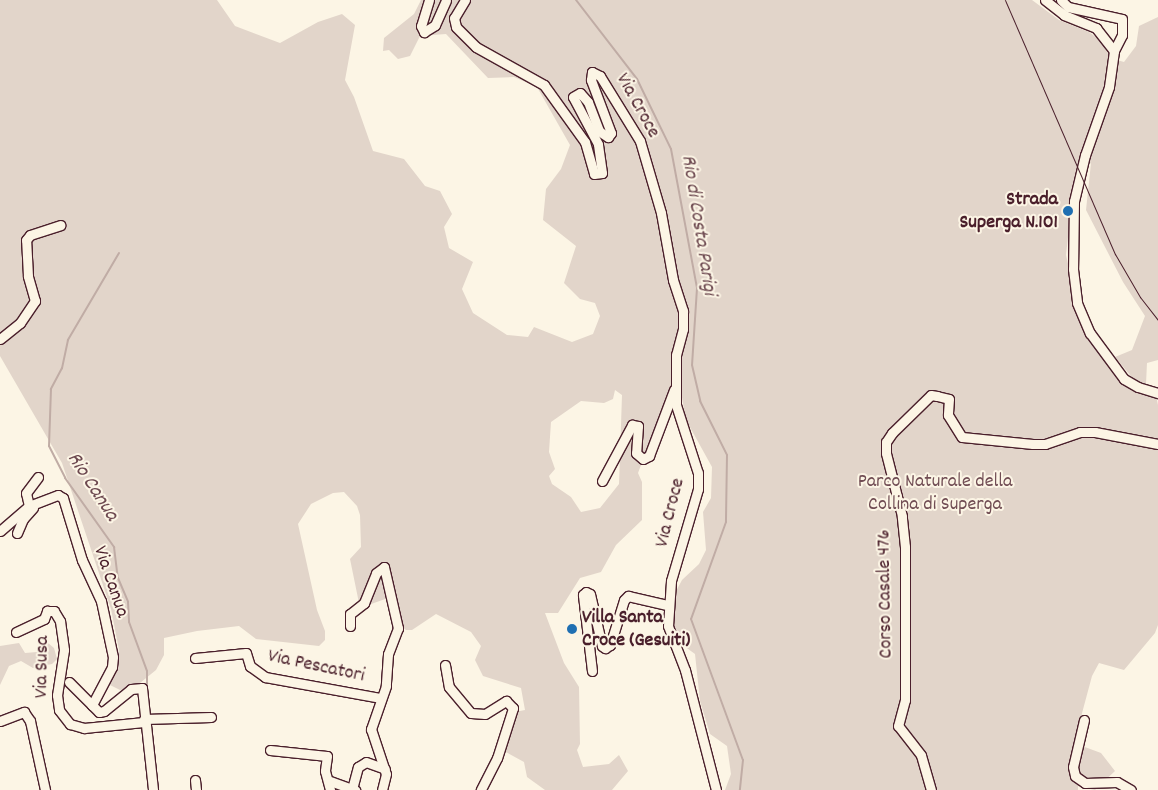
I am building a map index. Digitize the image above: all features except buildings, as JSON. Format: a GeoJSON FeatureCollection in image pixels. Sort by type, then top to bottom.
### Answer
{"type":"FeatureCollection","features":[{"type":"Feature","properties":{"kind":"street"},"geometry":{"type":"LineString","coordinates":[[429,0],[421,26],[427,33],[435,25],[446,0]]}},
{"type":"Feature","properties":{"kind":"street","name":"Via Croce"},"geometry":{"type":"LineString","coordinates":[[465,0],[454,18],[456,27],[476,47],[544,85],[586,142],[594,174],[602,173],[598,144],[572,97],[580,93],[588,102],[599,131],[608,137],[611,134],[591,80],[592,72],[600,76],[640,141],[661,213],[673,280],[683,311],[683,329],[676,355],[676,405],[696,460],[698,489],[667,605],[668,626],[685,670],[716,790]]}},
{"type":"Feature","properties":{"kind":"street"},"geometry":{"type":"LineString","coordinates":[[1045,0],[1064,14],[1096,28],[1114,51]]}},
{"type":"Feature","properties":{"kind":"street"},"geometry":{"type":"LineString","coordinates":[[1061,0],[1068,7],[1122,19],[1122,36],[1114,51],[1109,87],[1078,182],[1073,236],[1075,288],[1084,322],[1120,374],[1133,386],[1158,393]]}},
{"type":"Feature","properties":{"kind":"street"},"geometry":{"type":"LineString","coordinates":[[0,339],[20,323],[35,301],[28,276],[26,240],[30,235],[60,225]]}},
{"type":"Feature","properties":{"kind":"street"},"geometry":{"type":"LineString","coordinates":[[602,481],[632,425],[638,426],[636,454],[643,459],[649,456],[676,388]]}},
{"type":"Feature","properties":{"kind":"street","name":"Corso Casale 476"},"geometry":{"type":"LineString","coordinates":[[931,790],[922,755],[898,726],[905,700],[905,547],[902,516],[886,453],[886,442],[892,433],[932,396],[938,396],[948,399],[948,415],[962,437],[1033,444],[1080,432],[1095,432],[1158,444]]}},
{"type":"Feature","properties":{"kind":"street"},"geometry":{"type":"LineString","coordinates":[[18,533],[23,519],[32,505],[26,493],[38,477]]}},
{"type":"Feature","properties":{"kind":"street","name":"Via Canua"},"geometry":{"type":"LineString","coordinates":[[0,531],[32,505],[58,494],[63,498],[82,560],[107,622],[113,663],[92,705]]}},
{"type":"Feature","properties":{"kind":"street"},"geometry":{"type":"LineString","coordinates":[[350,626],[350,614],[364,603],[376,573],[384,567],[398,628],[388,654],[386,686],[371,729],[385,770],[382,790]]}},
{"type":"Feature","properties":{"kind":"street"},"geometry":{"type":"LineString","coordinates":[[592,671],[583,595],[586,592],[590,594],[602,646],[605,648],[610,645],[624,600],[628,596],[667,605]]}},
{"type":"Feature","properties":{"kind":"street","name":"Via Susa"},"geometry":{"type":"LineString","coordinates":[[16,632],[44,618],[47,610],[54,611],[60,621],[64,650],[57,695],[59,710],[70,724],[84,728],[144,721]]}},
{"type":"Feature","properties":{"kind":"street","name":"Via Pescatori"},"geometry":{"type":"LineString","coordinates":[[195,658],[246,653],[250,666],[264,677],[381,698]]}},
{"type":"Feature","properties":{"kind":"street"},"geometry":{"type":"LineString","coordinates":[[445,665],[449,687],[472,713],[485,714],[506,701],[513,708],[497,758],[481,790]]}},
{"type":"Feature","properties":{"kind":"street"},"geometry":{"type":"LineString","coordinates":[[69,682],[99,712],[104,711],[130,689],[139,687],[143,692],[144,721],[153,790]]}},
{"type":"Feature","properties":{"kind":"street"},"geometry":{"type":"LineString","coordinates":[[0,721],[24,712],[30,721],[45,790]]}},
{"type":"Feature","properties":{"kind":"street"},"geometry":{"type":"LineString","coordinates":[[144,721],[211,717]]}},
{"type":"Feature","properties":{"kind":"street"},"geometry":{"type":"LineString","coordinates":[[1084,720],[1073,767],[1075,776],[1086,783],[1117,782],[1131,790]]}},
{"type":"Feature","properties":{"kind":"street"},"geometry":{"type":"LineString","coordinates":[[270,750],[327,756],[325,770],[330,785],[354,789],[358,767],[366,762],[385,770]]}},
{"type":"Feature","properties":{"kind":"street"},"geometry":{"type":"LineString","coordinates":[[195,780],[196,790]]}},
{"type":"Feature","properties":{"kind":"green space","name":"Parco Naturale della Collina di Superga"},"geometry":{"type":"Polygon","coordinates":[[[0,0],[217,0],[235,26],[280,43],[318,22],[342,14],[355,25],[345,80],[354,97],[373,151],[404,159],[425,186],[440,191],[452,214],[444,227],[449,248],[473,262],[462,289],[473,313],[507,335],[528,337],[534,327],[572,342],[593,334],[600,316],[595,303],[580,299],[564,283],[576,246],[543,220],[546,189],[561,169],[570,145],[537,87],[514,77],[488,78],[446,34],[420,36],[410,56],[398,59],[389,50],[383,51],[384,38],[414,14],[421,0],[1032,0],[1059,20],[1089,32],[1102,42],[1110,58],[1124,62],[1136,46],[1139,26],[1158,17],[1158,360],[1147,363],[1146,384],[1135,381],[1115,357],[1132,350],[1145,316],[1123,282],[1086,210],[1091,163],[1075,174],[1066,255],[1081,321],[1118,379],[1156,396],[1158,405],[1158,625],[1155,633],[1124,670],[1099,663],[1092,676],[1074,743],[1101,753],[1115,771],[1095,790],[1078,786],[1078,790],[725,790],[731,774],[727,746],[710,734],[700,701],[695,654],[684,646],[670,628],[673,597],[682,580],[699,564],[706,550],[703,512],[711,498],[712,467],[686,420],[680,386],[661,412],[638,473],[642,482],[642,520],[616,545],[601,572],[580,578],[558,613],[545,613],[564,663],[579,687],[580,744],[577,750],[583,767],[609,764],[619,755],[628,771],[612,790],[545,790],[527,777],[524,762],[504,751],[504,727],[515,712],[525,710],[521,688],[483,676],[475,660],[481,646],[471,632],[436,614],[412,630],[406,630],[395,621],[388,598],[360,608],[350,559],[361,547],[360,515],[357,506],[344,492],[333,493],[311,504],[298,524],[317,610],[325,631],[325,640],[319,646],[256,639],[239,626],[197,631],[164,638],[164,655],[156,670],[135,687],[120,690],[108,684],[119,650],[111,609],[62,463],[0,356],[0,0]],[[615,390],[613,399],[604,403],[581,401],[551,422],[549,452],[555,469],[549,476],[552,484],[571,497],[581,512],[600,508],[619,484],[622,395],[615,390]]]}},
{"type":"Feature","properties":{"kind":"green space"},"geometry":{"type":"Polygon","coordinates":[[[19,643],[25,653],[37,652],[48,643],[54,648],[57,659],[52,664],[33,668],[21,661],[9,666],[0,685],[0,646],[19,643]]]}},
{"type":"Feature","properties":{"kind":"waterway","name":"Rio di Costa Parigi"},"geometry":{"type":"LineString","coordinates":[[576,0],[637,79],[671,149],[697,288],[692,365],[700,401],[727,455],[726,522],[691,619],[743,760],[740,790]]}},
{"type":"Feature","properties":{"kind":"waterway","name":"Rio Canua"},"geometry":{"type":"LineString","coordinates":[[119,253],[68,340],[62,368],[51,389],[49,446],[65,478],[114,547],[118,578],[128,602],[129,622],[147,671],[147,700]]}},
{"type":"Feature","properties":{"kind":"tram line"},"geometry":{"type":"LineString","coordinates":[[1005,0],[1115,254],[1140,297],[1158,320]]}},
{"type":"Feature","properties":{"kind":"place","name":"Strada Superga N.101"},"geometry":{"type":"Point","coordinates":[1068,211]}},
{"type":"Feature","properties":{"kind":"place","name":"Villa Santa Croce (Gesuiti)"},"geometry":{"type":"Point","coordinates":[572,629]}}]}
